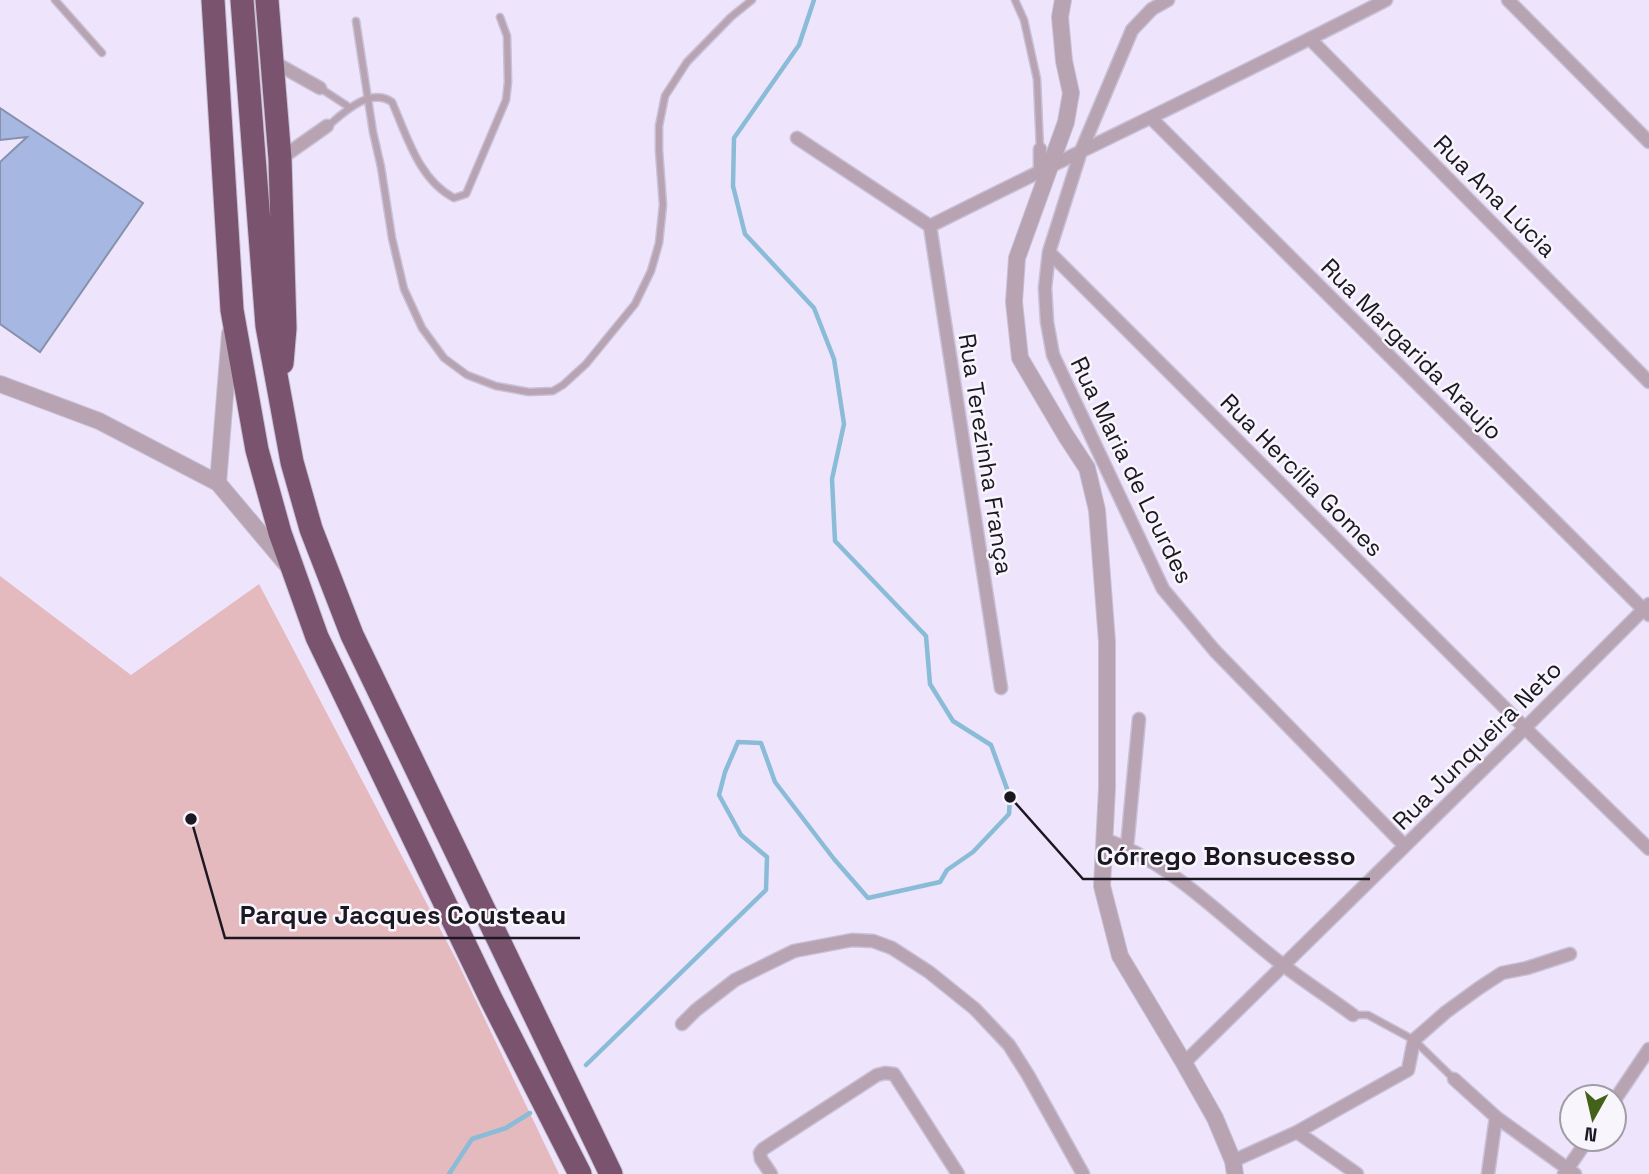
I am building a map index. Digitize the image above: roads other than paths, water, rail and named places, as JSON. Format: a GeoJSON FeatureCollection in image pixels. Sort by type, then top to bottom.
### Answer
{"type":"FeatureCollection","features":[{"type":"Feature","properties":{"kind":"highway"},"geometry":{"type":"LineString","coordinates":[[213,0],[232,310],[257,450],[279,533],[317,637],[491,999],[560,1133],[577,1174]]}},
{"type":"Feature","properties":{"kind":"highway"},"geometry":{"type":"LineString","coordinates":[[242,0],[267,326],[292,461],[312,529],[352,635],[611,1174]]}},
{"type":"Feature","properties":{"kind":"highway"},"geometry":{"type":"LineString","coordinates":[[267,0],[280,159],[285,328],[280,394]]}},
{"type":"Feature","properties":{"kind":"street"},"geometry":{"type":"LineString","coordinates":[[1063,0],[1060,17],[1064,61],[1071,93],[1066,122],[1044,169],[1017,258],[1014,302],[1020,358],[1087,468],[1097,510],[1107,642],[1107,788],[1102,886],[1120,956],[1215,1118],[1234,1168],[1408,1070],[1414,1040],[1446,1012],[1503,973],[1570,954]]}},
{"type":"Feature","properties":{"kind":"street","name":"Rua Maria de Lourdes"},"geometry":{"type":"LineString","coordinates":[[1168,0],[1152,9],[1132,30],[1081,151],[1049,252],[1045,288],[1046,322],[1053,355],[1163,589],[1215,651],[1405,846]]}},
{"type":"Feature","properties":{"kind":"street"},"geometry":{"type":"LineString","coordinates":[[797,138],[930,226],[1386,0]]}},
{"type":"Feature","properties":{"kind":"street"},"geometry":{"type":"LineString","coordinates":[[1508,0],[1649,142]]}},
{"type":"Feature","properties":{"kind":"street","name":"Rua Ana Lúcia"},"geometry":{"type":"LineString","coordinates":[[1310,39],[1649,382]]}},
{"type":"Feature","properties":{"kind":"street"},"geometry":{"type":"LineString","coordinates":[[272,61],[320,88]]}},
{"type":"Feature","properties":{"kind":"street","name":"Rua Margarida Araujo"},"geometry":{"type":"LineString","coordinates":[[1151,118],[1647,609]]}},
{"type":"Feature","properties":{"kind":"street"},"geometry":{"type":"LineString","coordinates":[[280,159],[327,127]]}},
{"type":"Feature","properties":{"kind":"street"},"geometry":{"type":"LineString","coordinates":[[1040,149],[1044,169]]}},
{"type":"Feature","properties":{"kind":"street","name":"Rua Terezinha França"},"geometry":{"type":"LineString","coordinates":[[930,226],[1001,688]]}},
{"type":"Feature","properties":{"kind":"street","name":"Rua Hercília Gomes"},"geometry":{"type":"LineString","coordinates":[[1049,252],[1649,849]]}},
{"type":"Feature","properties":{"kind":"street"},"geometry":{"type":"LineString","coordinates":[[218,484],[232,310]]}},
{"type":"Feature","properties":{"kind":"street"},"geometry":{"type":"LineString","coordinates":[[0,384],[99,421],[218,484],[292,571]]}},
{"type":"Feature","properties":{"kind":"street","name":"Rua Junqueira Neto"},"geometry":{"type":"LineString","coordinates":[[1184,1063],[1647,609]]}},
{"type":"Feature","properties":{"kind":"street"},"geometry":{"type":"LineString","coordinates":[[1127,847],[1139,719]]}},
{"type":"Feature","properties":{"kind":"street"},"geometry":{"type":"LineString","coordinates":[[1104,839],[1127,847],[1156,863],[1283,965],[1353,1015]]}},
{"type":"Feature","properties":{"kind":"street"},"geometry":{"type":"LineString","coordinates":[[682,1024],[735,980],[794,951],[852,940],[873,941],[892,948],[929,972],[975,1009],[1009,1045],[1083,1174]]}},
{"type":"Feature","properties":{"kind":"street"},"geometry":{"type":"LineString","coordinates":[[1626,1083],[1649,1049]]}},
{"type":"Feature","properties":{"kind":"street"},"geometry":{"type":"LineString","coordinates":[[771,1174],[761,1159],[760,1153],[763,1149],[877,1075],[885,1073],[894,1074],[958,1174]]}},
{"type":"Feature","properties":{"kind":"street"},"geometry":{"type":"LineString","coordinates":[[1454,1079],[1496,1117],[1569,1172],[1580,1153]]}},
{"type":"Feature","properties":{"kind":"street"},"geometry":{"type":"LineString","coordinates":[[1488,1174],[1496,1117]]}},
{"type":"Feature","properties":{"kind":"street"},"geometry":{"type":"LineString","coordinates":[[1297,1132],[1357,1174]]}},
{"type":"Feature","properties":{"kind":"lane"},"geometry":{"type":"LineString","coordinates":[[55,0],[102,53]]}},
{"type":"Feature","properties":{"kind":"lane"},"geometry":{"type":"LineString","coordinates":[[356,21],[391,238],[404,289],[422,328],[444,358],[467,375],[496,386],[529,392],[553,391],[586,364],[635,304],[651,271],[659,243],[663,205],[659,126],[665,96],[687,62],[731,17],[752,0]]}},
{"type":"Feature","properties":{"kind":"lane"},"geometry":{"type":"LineString","coordinates":[[1015,0],[1024,20],[1037,79],[1040,149]]}},
{"type":"Feature","properties":{"kind":"lane"},"geometry":{"type":"LineString","coordinates":[[327,127],[349,107],[379,96],[386,98],[392,102],[430,179],[442,192],[454,198],[466,194],[506,100],[507,36],[500,18]]}},
{"type":"Feature","properties":{"kind":"lane"},"geometry":{"type":"LineString","coordinates":[[320,88],[349,107]]}},
{"type":"Feature","properties":{"kind":"lane"},"geometry":{"type":"LineString","coordinates":[[1353,1015],[1368,1015],[1414,1040],[1454,1079]]}},
{"type":"Feature","properties":{"kind":"waterway"},"geometry":{"type":"LineString","coordinates":[[586,1065],[766,890],[767,857],[741,835],[719,795],[725,772],[738,742],[761,743],[775,782],[834,859],[868,898],[940,882],[947,870],[973,852],[1009,814],[1010,797],[991,745],[953,721],[930,684],[926,636],[835,541],[832,479],[844,424],[834,359],[814,308],[745,234],[733,186],[734,138],[799,45],[814,0]]}},
{"type":"Feature","properties":{"kind":"waterway"},"geometry":{"type":"LineString","coordinates":[[449,1174],[472,1139],[506,1128],[530,1113]]}},
{"type":"Feature","properties":{"kind":"place","name":"Córrego Bonsucesso"},"geometry":{"type":"Point","coordinates":[1010,797]}},
{"type":"Feature","properties":{"kind":"place","name":"Parque Jacques Cousteau"},"geometry":{"type":"Point","coordinates":[191,819]}}]}
